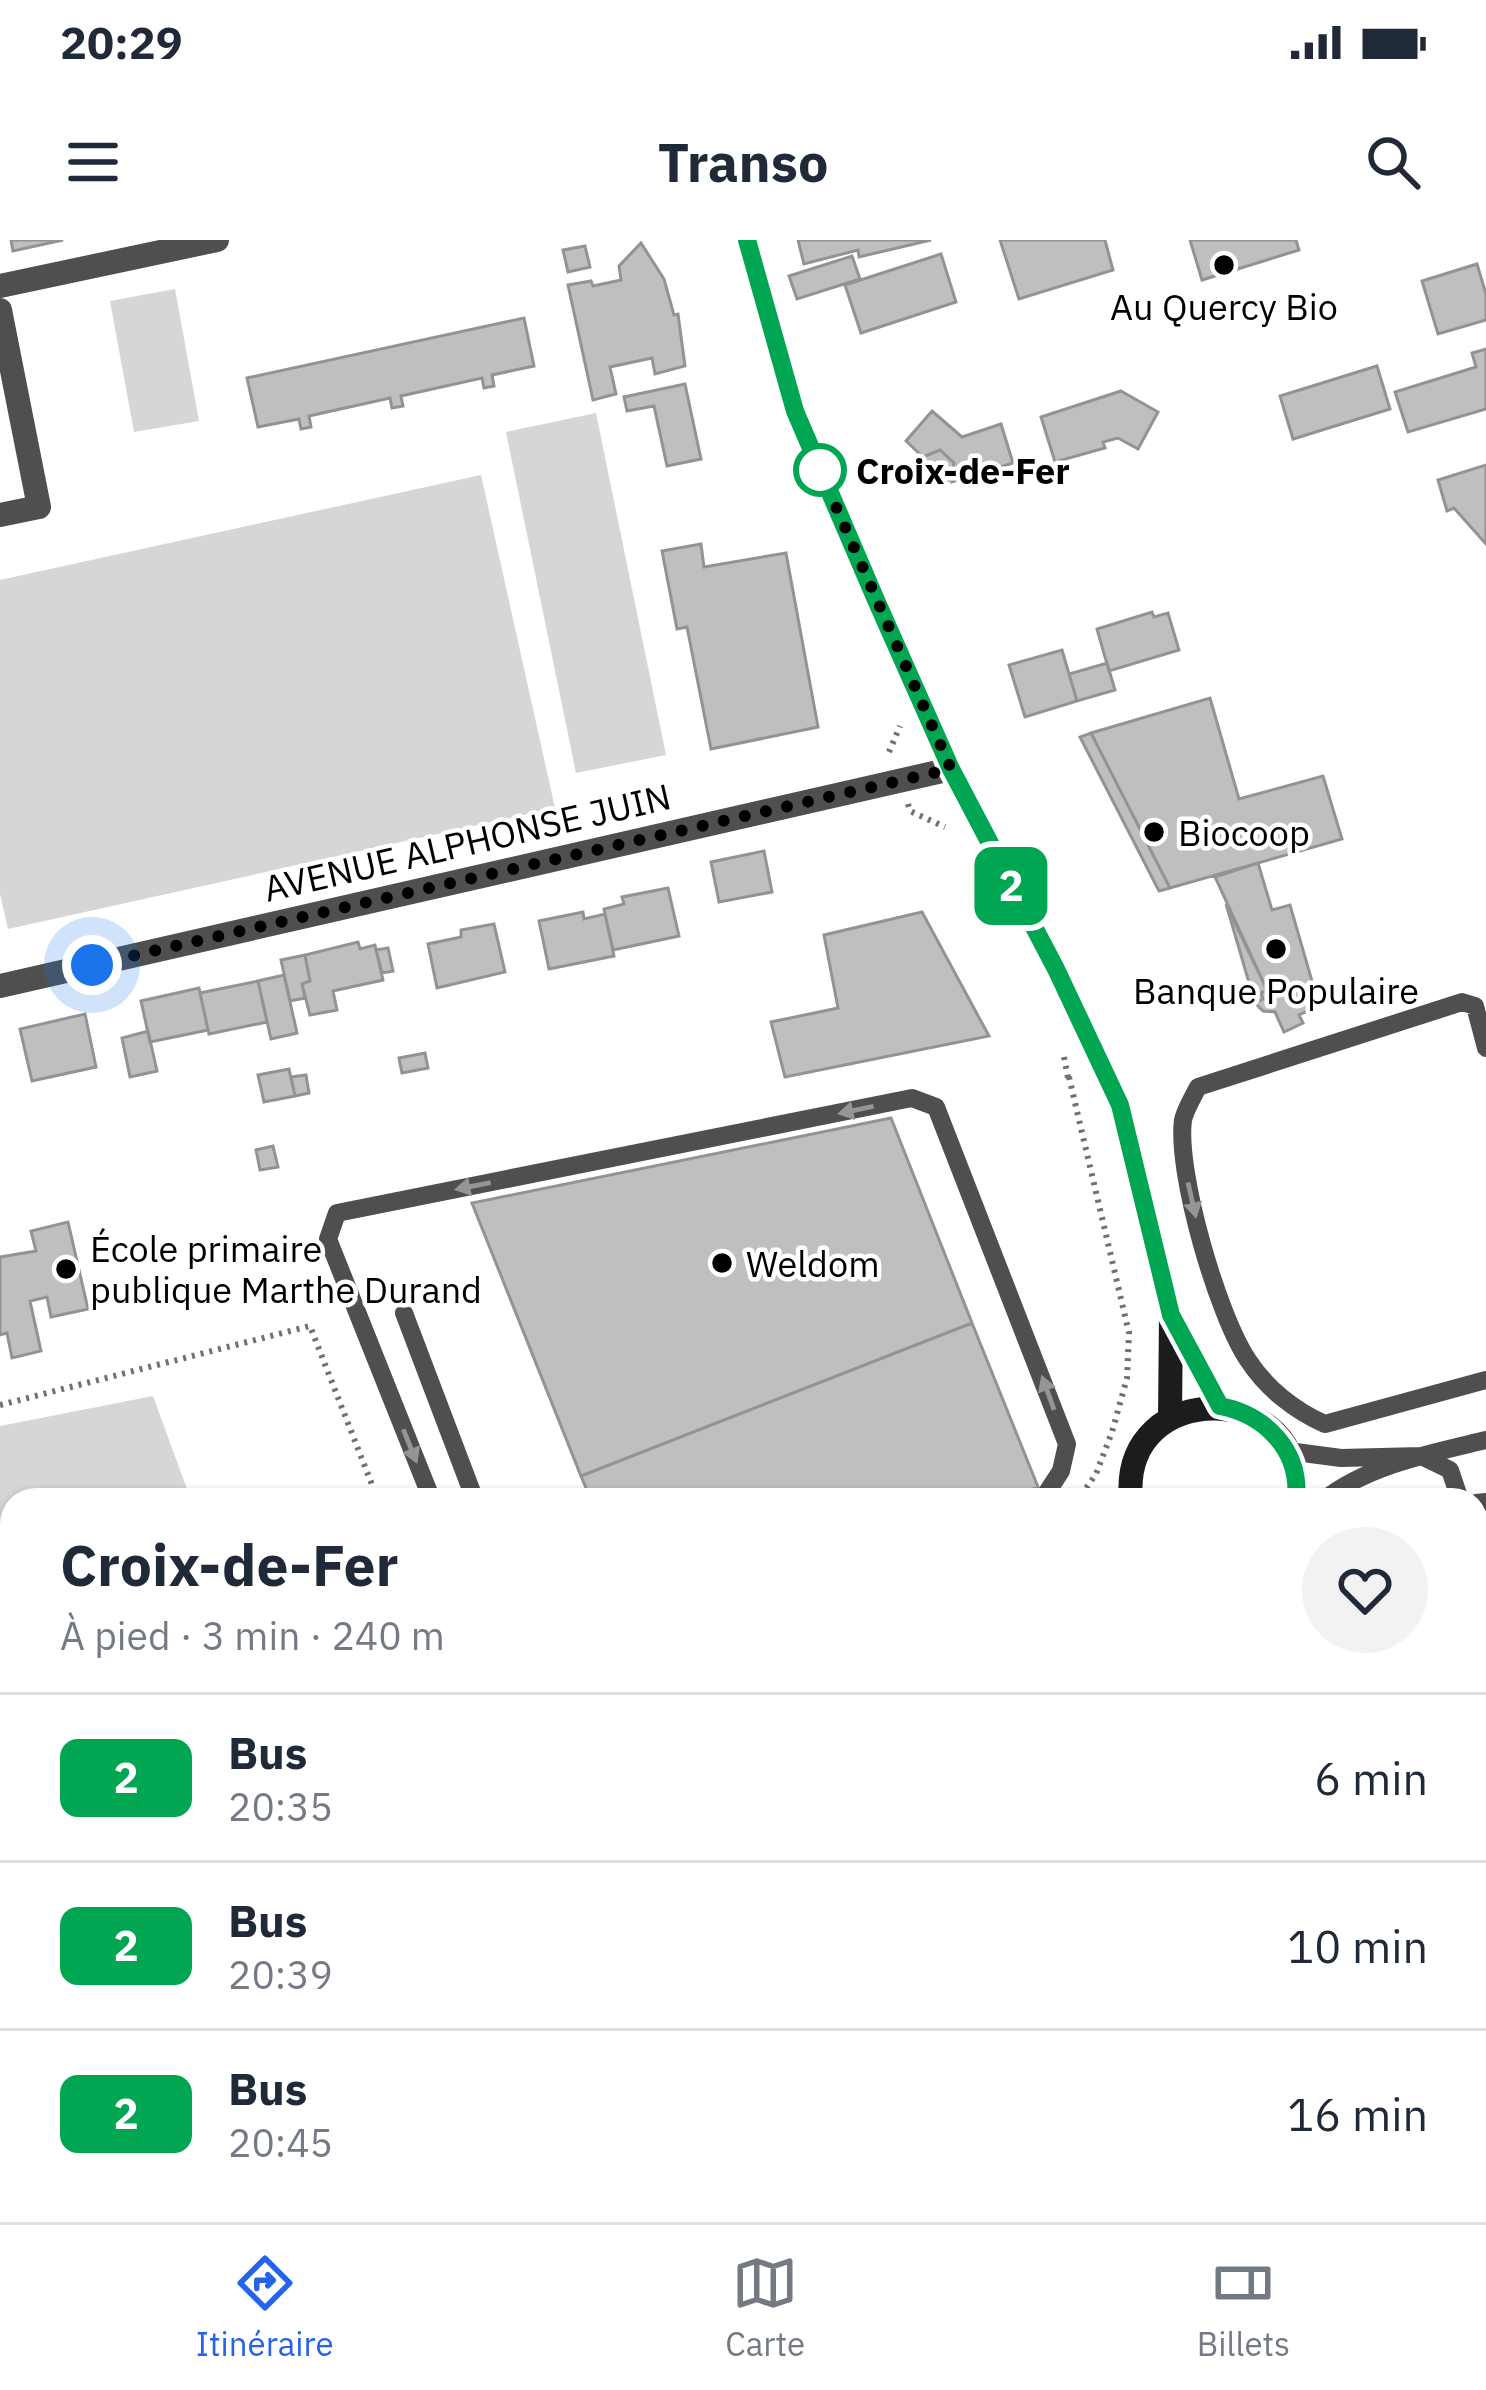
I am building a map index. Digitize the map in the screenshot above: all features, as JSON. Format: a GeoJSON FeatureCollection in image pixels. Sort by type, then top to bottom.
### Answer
{"type":"FeatureCollection","features":[{"type":"Feature","properties":{"kind":"street"},"geometry":{"type":"LineString","coordinates":[[0,286],[217,240]]}},
{"type":"Feature","properties":{"kind":"street"},"geometry":{"type":"LineString","coordinates":[[747,240],[795,411],[951,769],[1120,1105],[1171,1315],[1170,1418]]}},
{"type":"Feature","properties":{"kind":"street"},"geometry":{"type":"LineString","coordinates":[[0,310],[39,507],[0,514]]}},
{"type":"Feature","properties":{"kind":"street","name":"AVENUE ALPHONSE JUIN"},"geometry":{"type":"LineString","coordinates":[[0,986],[951,769]]}},
{"type":"Feature","properties":{"kind":"street"},"geometry":{"type":"LineString","coordinates":[[1171,1315],[1220,1406]]}},
{"type":"Feature","properties":{"kind":"street"},"geometry":{"type":"LineString","coordinates":[[1132,1488],[1141,1448],[1170,1418],[1220,1406],[1252,1416],[1278,1437],[1295,1471],[1295,1488]]}},
{"type":"Feature","properties":{"kind":"lane"},"geometry":{"type":"LineString","coordinates":[[1486,1048],[1474,1006],[1462,1002],[1198,1087],[1183,1119],[1188,1191],[1226,1317],[1246,1359],[1274,1393],[1325,1424],[1486,1380]]}},
{"type":"Feature","properties":{"kind":"lane"},"geometry":{"type":"LineString","coordinates":[[426,1488],[328,1239],[337,1213],[912,1098],[936,1107],[1067,1444],[1061,1472],[1050,1488]]}},
{"type":"Feature","properties":{"kind":"lane"},"geometry":{"type":"LineString","coordinates":[[404,1313],[471,1488]]}},
{"type":"Feature","properties":{"kind":"lane"},"geometry":{"type":"LineString","coordinates":[[1339,1488],[1421,1456],[1486,1440]]}},
{"type":"Feature","properties":{"kind":"lane"},"geometry":{"type":"LineString","coordinates":[[1288,1451],[1341,1458],[1421,1456],[1450,1470],[1456,1488]]}},
{"type":"Feature","properties":{"kind":"path"},"geometry":{"type":"LineString","coordinates":[[1086,1488],[1112,1432],[1127,1378],[1130,1333],[1068,1078],[1095,1050]]}},
{"type":"Feature","properties":{"kind":"path"},"geometry":{"type":"LineString","coordinates":[[0,1405],[310,1326],[373,1488]]}},
{"type":"Feature","properties":{"kind":"shaded area"},"geometry":{"type":"Polygon","coordinates":[[[175,289],[199,421],[134,432],[110,301],[175,289]]]}},
{"type":"Feature","properties":{"kind":"shaded area"},"geometry":{"type":"Polygon","coordinates":[[[596,413],[666,755],[576,773],[506,432],[596,413]]]}},
{"type":"Feature","properties":{"kind":"shaded area"},"geometry":{"type":"Polygon","coordinates":[[[481,475],[555,808],[8,929],[0,894],[0,580],[481,475]]]}},
{"type":"Feature","properties":{"kind":"shaded area"},"geometry":{"type":"Polygon","coordinates":[[[153,1396],[187,1488],[0,1488],[0,1426],[153,1396]]]}},
{"type":"Feature","properties":{"kind":"building"},"geometry":{"type":"Polygon","coordinates":[[[11,240],[63,240],[13,251],[11,240]]]}},
{"type":"Feature","properties":{"kind":"building"},"geometry":{"type":"Polygon","coordinates":[[[798,240],[931,240],[859,257],[858,250],[804,264],[798,240]]]}},
{"type":"Feature","properties":{"kind":"building"},"geometry":{"type":"Polygon","coordinates":[[[1000,240],[1105,240],[1113,270],[1019,299],[1000,240]]]}},
{"type":"Feature","properties":{"kind":"building","name":"Au Quercy Bio"},"geometry":{"type":"Polygon","coordinates":[[[1190,240],[1296,240],[1299,250],[1202,280],[1190,240]]]}},
{"type":"Feature","properties":{"kind":"building"},"geometry":{"type":"Polygon","coordinates":[[[641,243],[664,279],[674,315],[678,314],[685,366],[655,374],[652,358],[610,367],[616,394],[593,400],[568,285],[621,280],[619,266],[641,243]]]}},
{"type":"Feature","properties":{"kind":"building"},"geometry":{"type":"Polygon","coordinates":[[[585,246],[590,267],[568,272],[563,250],[585,246]]]}},
{"type":"Feature","properties":{"kind":"building"},"geometry":{"type":"Polygon","coordinates":[[[941,254],[956,302],[861,333],[845,285],[941,254]]]}},
{"type":"Feature","properties":{"kind":"building"},"geometry":{"type":"Polygon","coordinates":[[[852,256],[860,279],[797,299],[789,276],[852,256]]]}},
{"type":"Feature","properties":{"kind":"building"},"geometry":{"type":"Polygon","coordinates":[[[1477,264],[1486,294],[1486,320],[1438,334],[1422,281],[1477,264]]]}},
{"type":"Feature","properties":{"kind":"building"},"geometry":{"type":"Polygon","coordinates":[[[524,318],[534,366],[492,375],[494,386],[484,388],[482,378],[401,396],[403,406],[392,408],[390,398],[309,416],[311,427],[301,429],[299,419],[258,427],[247,378],[524,318]]]}},
{"type":"Feature","properties":{"kind":"building"},"geometry":{"type":"Polygon","coordinates":[[[1486,349],[1486,409],[1408,432],[1395,392],[1476,367],[1472,353],[1486,349]]]}},
{"type":"Feature","properties":{"kind":"building"},"geometry":{"type":"Polygon","coordinates":[[[1377,366],[1390,409],[1293,439],[1280,396],[1377,366]]]}},
{"type":"Feature","properties":{"kind":"building"},"geometry":{"type":"Polygon","coordinates":[[[685,384],[701,459],[667,466],[654,406],[627,411],[624,397],[685,384]]]}},
{"type":"Feature","properties":{"kind":"building"},"geometry":{"type":"Polygon","coordinates":[[[1121,391],[1158,412],[1138,449],[1118,438],[1103,442],[1105,448],[1055,462],[1041,417],[1121,391]]]}},
{"type":"Feature","properties":{"kind":"building"},"geometry":{"type":"Polygon","coordinates":[[[932,411],[962,437],[1001,424],[1013,463],[952,482],[954,463],[940,450],[923,457],[906,441],[932,411]]]}},
{"type":"Feature","properties":{"kind":"building"},"geometry":{"type":"Polygon","coordinates":[[[940,450],[954,463],[950,480],[931,486],[918,475],[923,457],[940,450]]]}},
{"type":"Feature","properties":{"kind":"building"},"geometry":{"type":"Polygon","coordinates":[[[1486,465],[1486,544],[1454,508],[1447,511],[1438,480],[1486,465]]]}},
{"type":"Feature","properties":{"kind":"building"},"geometry":{"type":"Polygon","coordinates":[[[701,544],[704,567],[786,553],[818,727],[711,749],[687,627],[677,629],[662,551],[701,544]]]}},
{"type":"Feature","properties":{"kind":"building"},"geometry":{"type":"Polygon","coordinates":[[[1152,612],[1154,617],[1168,613],[1179,650],[1109,671],[1097,629],[1152,612]]]}},
{"type":"Feature","properties":{"kind":"building"},"geometry":{"type":"Polygon","coordinates":[[[1062,650],[1077,701],[1025,717],[1009,665],[1062,650]]]}},
{"type":"Feature","properties":{"kind":"building"},"geometry":{"type":"Polygon","coordinates":[[[1107,663],[1115,690],[1077,701],[1069,674],[1107,663]]]}},
{"type":"Feature","properties":{"kind":"building"},"geometry":{"type":"Polygon","coordinates":[[[1210,698],[1239,799],[1323,776],[1342,839],[1170,888],[1091,733],[1210,698]]]}},
{"type":"Feature","properties":{"kind":"building"},"geometry":{"type":"Polygon","coordinates":[[[1091,733],[1170,888],[1159,891],[1080,737],[1091,733]]]}},
{"type":"Feature","properties":{"kind":"building"},"geometry":{"type":"Polygon","coordinates":[[[764,851],[772,892],[719,902],[711,862],[764,851]]]}},
{"type":"Feature","properties":{"kind":"building","name":"Banque Populaire"},"geometry":{"type":"Polygon","coordinates":[[[1258,863],[1272,910],[1290,905],[1314,988],[1309,991],[1316,1007],[1299,1015],[1303,1023],[1284,1032],[1275,1012],[1263,1011],[1255,1003],[1267,990],[1215,877],[1258,863]]]}},
{"type":"Feature","properties":{"kind":"building"},"geometry":{"type":"Polygon","coordinates":[[[668,888],[679,936],[613,950],[604,909],[624,904],[622,897],[668,888]]]}},
{"type":"Feature","properties":{"kind":"building"},"geometry":{"type":"Polygon","coordinates":[[[1226,904],[1267,990],[1255,1003],[1226,904]]]}},
{"type":"Feature","properties":{"kind":"building"},"geometry":{"type":"Polygon","coordinates":[[[583,912],[584,919],[605,914],[614,956],[549,969],[539,921],[583,912]]]}},
{"type":"Feature","properties":{"kind":"building"},"geometry":{"type":"Polygon","coordinates":[[[922,912],[989,1036],[785,1077],[771,1022],[838,1008],[824,935],[922,912]]]}},
{"type":"Feature","properties":{"kind":"building"},"geometry":{"type":"Polygon","coordinates":[[[494,924],[505,972],[437,988],[428,944],[461,937],[461,930],[494,924]]]}},
{"type":"Feature","properties":{"kind":"building"},"geometry":{"type":"Polygon","coordinates":[[[358,942],[360,949],[375,945],[383,980],[333,991],[337,1010],[310,1015],[302,984],[310,981],[305,955],[358,942]]]}},
{"type":"Feature","properties":{"kind":"building"},"geometry":{"type":"Polygon","coordinates":[[[388,948],[393,971],[382,973],[376,950],[388,948]]]}},
{"type":"Feature","properties":{"kind":"building"},"geometry":{"type":"Polygon","coordinates":[[[305,955],[310,981],[302,984],[305,998],[290,1001],[281,960],[305,955]]]}},
{"type":"Feature","properties":{"kind":"building"},"geometry":{"type":"Polygon","coordinates":[[[284,975],[297,1033],[271,1039],[258,981],[284,975]]]}},
{"type":"Feature","properties":{"kind":"building"},"geometry":{"type":"Polygon","coordinates":[[[258,981],[267,1022],[209,1034],[200,993],[258,981]]]}},
{"type":"Feature","properties":{"kind":"building"},"geometry":{"type":"Polygon","coordinates":[[[199,988],[208,1030],[150,1042],[141,1001],[199,988]]]}},
{"type":"Feature","properties":{"kind":"building"},"geometry":{"type":"Polygon","coordinates":[[[85,1014],[96,1067],[32,1081],[20,1029],[85,1014]]]}},
{"type":"Feature","properties":{"kind":"building"},"geometry":{"type":"Polygon","coordinates":[[[148,1031],[157,1071],[130,1077],[122,1038],[148,1031]]]}},
{"type":"Feature","properties":{"kind":"building"},"geometry":{"type":"Polygon","coordinates":[[[425,1053],[428,1068],[402,1073],[399,1058],[425,1053]]]}},
{"type":"Feature","properties":{"kind":"building"},"geometry":{"type":"Polygon","coordinates":[[[289,1069],[295,1096],[264,1102],[258,1075],[289,1069]]]}},
{"type":"Feature","properties":{"kind":"building"},"geometry":{"type":"Polygon","coordinates":[[[306,1075],[309,1093],[295,1096],[291,1077],[306,1075]]]}},
{"type":"Feature","properties":{"kind":"building","name":"Weldom"},"geometry":{"type":"Polygon","coordinates":[[[891,1118],[972,1323],[581,1476],[472,1203],[891,1118]]]}},
{"type":"Feature","properties":{"kind":"building"},"geometry":{"type":"Polygon","coordinates":[[[273,1146],[278,1167],[260,1170],[256,1150],[273,1146]]]}},
{"type":"Feature","properties":{"kind":"building"},"geometry":{"type":"Polygon","coordinates":[[[68,1222],[88,1309],[51,1317],[47,1297],[30,1301],[41,1351],[12,1358],[7,1333],[0,1335],[0,1257],[36,1251],[31,1231],[68,1222]]]}},
{"type":"Feature","properties":{"kind":"building"},"geometry":{"type":"Polygon","coordinates":[[[972,1323],[1038,1487],[586,1488],[581,1476],[972,1323]]]}},
{"type":"Feature","properties":{"kind":"bus line","name":"2"},"geometry":{"type":"LineString","coordinates":[[747,240],[795,411],[876,600],[951,769],[1056,969],[1120,1105],[1171,1315],[1220,1406],[1252,1416],[1278,1437],[1288,1451],[1297,1488]]}},
{"type":"Feature","properties":{"kind":"place","name":"Au Quercy Bio"},"geometry":{"type":"Point","coordinates":[1224,265]}},
{"type":"Feature","properties":{"kind":"place","name":"Croix-de-Fer"},"geometry":{"type":"Point","coordinates":[820,470]}},
{"type":"Feature","properties":{"kind":"place","name":"Biocoop"},"geometry":{"type":"Point","coordinates":[1154,832]}},
{"type":"Feature","properties":{"kind":"place","name":"Banque Populaire"},"geometry":{"type":"Point","coordinates":[1276,949]}},
{"type":"Feature","properties":{"kind":"place","name":"Weldom"},"geometry":{"type":"Point","coordinates":[722,1263]}},
{"type":"Feature","properties":{"kind":"place","name":"École primaire publique Marthe Durand"},"geometry":{"type":"Point","coordinates":[66,1269]}},
{"type":"Feature","properties":{"kind":"route"},"geometry":{"type":"LineString","coordinates":[[92,965],[951,769],[820,470]]}}]}
